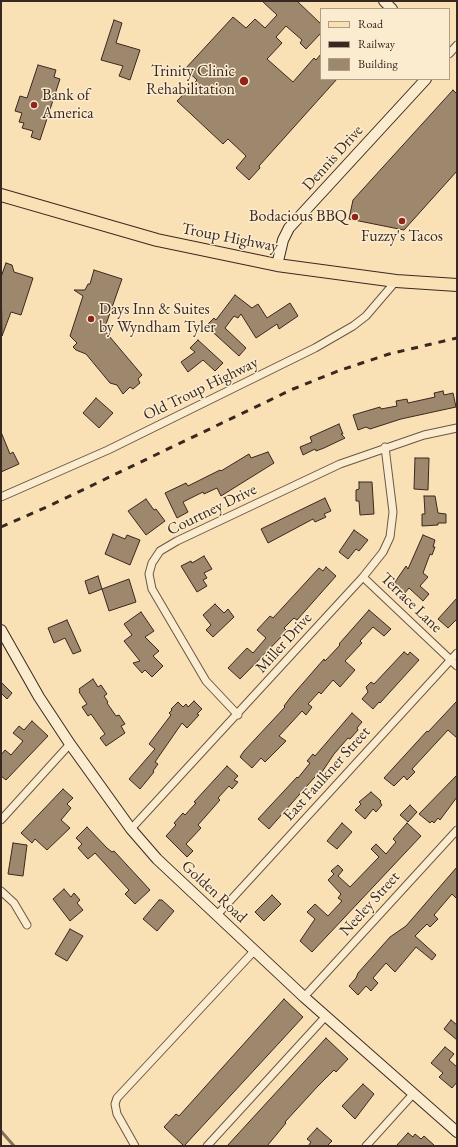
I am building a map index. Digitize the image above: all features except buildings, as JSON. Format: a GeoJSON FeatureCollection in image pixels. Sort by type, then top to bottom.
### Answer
{"type":"FeatureCollection","features":[{"type":"Feature","properties":{"kind":"main road","name":"Troup Highway"},"geometry":{"type":"LineString","coordinates":[[1,195],[157,240],[277,264],[396,281],[457,285]]}},
{"type":"Feature","properties":{"kind":"street"},"geometry":{"type":"LineString","coordinates":[[450,53],[457,45]]}},
{"type":"Feature","properties":{"kind":"street","name":"Dennis Drive"},"geometry":{"type":"LineString","coordinates":[[277,264],[282,240],[290,228],[425,80]]}},
{"type":"Feature","properties":{"kind":"street","name":"Old Troup Highway"},"geometry":{"type":"LineString","coordinates":[[1,497],[108,450],[315,348],[353,326],[366,316],[396,281]]}},
{"type":"Feature","properties":{"kind":"street","name":"Courtney Drive"},"geometry":{"type":"LineString","coordinates":[[238,715],[206,681],[152,589],[149,574],[152,563],[160,551],[176,541],[340,464],[385,447],[424,435],[457,428]]}},
{"type":"Feature","properties":{"kind":"street","name":"Miller Drive"},"geometry":{"type":"LineString","coordinates":[[131,829],[364,577],[383,552],[390,537],[393,512],[385,447]]}},
{"type":"Feature","properties":{"kind":"street","name":"Terrace Lane"},"geometry":{"type":"LineString","coordinates":[[364,577],[457,666]]}},
{"type":"Feature","properties":{"kind":"street","name":"Golden Road"},"geometry":{"type":"LineString","coordinates":[[1,632],[39,697],[70,744],[131,829],[157,859],[304,997],[457,1132]]}},
{"type":"Feature","properties":{"kind":"street","name":"East Faulkner Street"},"geometry":{"type":"LineString","coordinates":[[217,915],[457,653]]}},
{"type":"Feature","properties":{"kind":"street"},"geometry":{"type":"LineString","coordinates":[[1,820],[70,744]]}},
{"type":"Feature","properties":{"kind":"street","name":"Neeley Street"},"geometry":{"type":"LineString","coordinates":[[304,997],[457,830]]}},
{"type":"Feature","properties":{"kind":"street"},"geometry":{"type":"LineString","coordinates":[[1,891],[14,903],[28,925]]}},
{"type":"Feature","properties":{"kind":"street"},"geometry":{"type":"LineString","coordinates":[[135,1146],[116,1114],[115,1104],[117,1098],[255,950]]}},
{"type":"Feature","properties":{"kind":"street"},"geometry":{"type":"LineString","coordinates":[[207,1146],[326,1016]]}},
{"type":"Feature","properties":{"kind":"street"},"geometry":{"type":"LineString","coordinates":[[366,1146],[414,1093]]}},
{"type":"Feature","properties":{"kind":"waterway"},"geometry":{"type":"LineString","coordinates":[[1,1131],[14,1146]]}},
{"type":"Feature","properties":{"kind":"railway"},"geometry":{"type":"LineString","coordinates":[[1,527],[49,506],[293,389],[338,371],[389,354],[457,338]]}},
{"type":"Feature","properties":{"kind":"place","name":"Trinity Clinic Rehabilitation"},"geometry":{"type":"Point","coordinates":[244,81]}},
{"type":"Feature","properties":{"kind":"place","name":"Bank of America"},"geometry":{"type":"Point","coordinates":[34,105]}},
{"type":"Feature","properties":{"kind":"place","name":"Bodacious BBQ"},"geometry":{"type":"Point","coordinates":[355,217]}},
{"type":"Feature","properties":{"kind":"place","name":"Fuzzy's Tacos"},"geometry":{"type":"Point","coordinates":[402,221]}},
{"type":"Feature","properties":{"kind":"place","name":"Days Inn & Suites by Wyndham Tyler"},"geometry":{"type":"Point","coordinates":[91,319]}}]}
